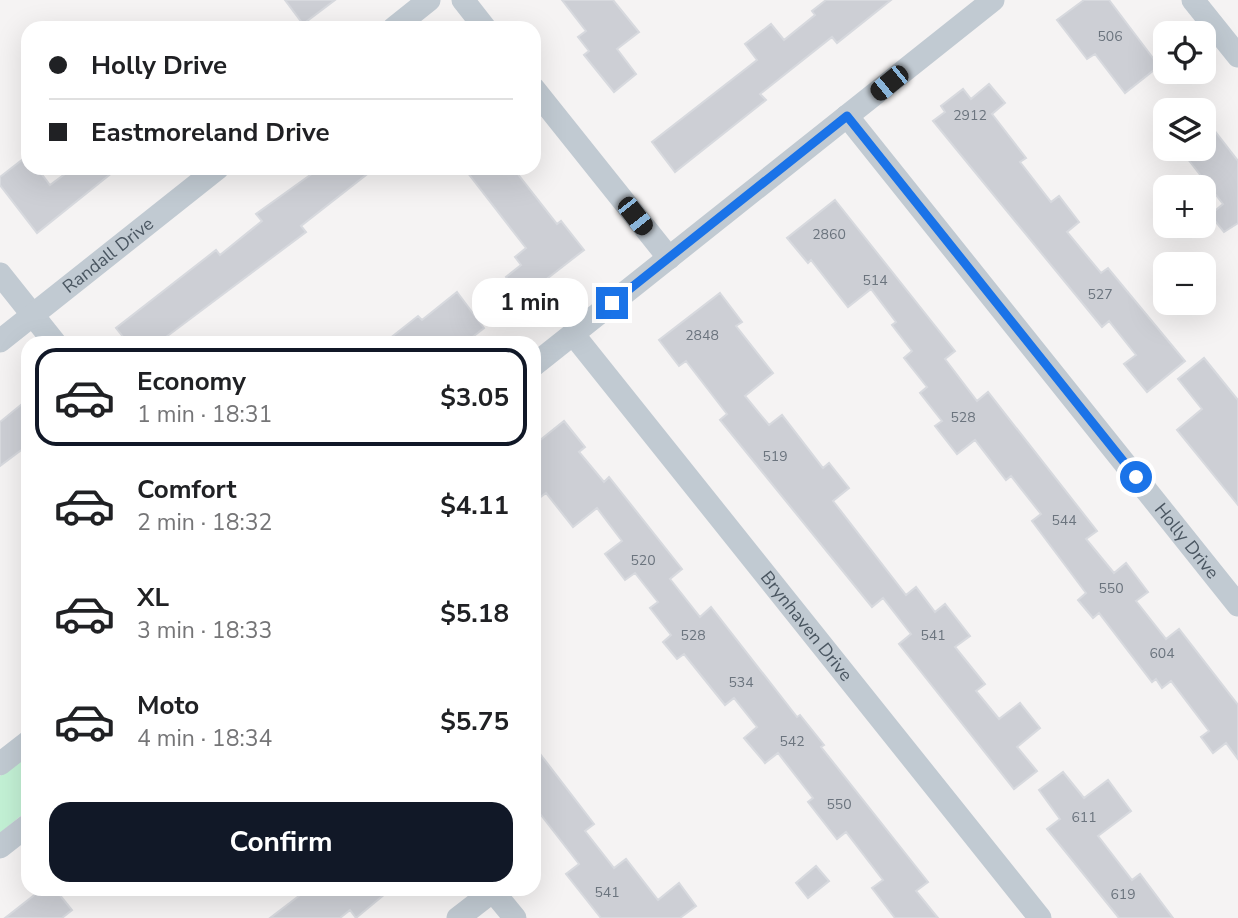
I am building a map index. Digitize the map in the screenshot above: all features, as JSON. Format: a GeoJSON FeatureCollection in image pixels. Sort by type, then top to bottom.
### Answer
{"type":"FeatureCollection","features":[{"type":"Feature","properties":{"kind":"street"},"geometry":{"type":"LineString","coordinates":[[403,21],[429,0]]}},
{"type":"Feature","properties":{"kind":"street"},"geometry":{"type":"LineString","coordinates":[[463,0],[480,21]]}},
{"type":"Feature","properties":{"kind":"street"},"geometry":{"type":"LineString","coordinates":[[541,359],[993,0]]}},
{"type":"Feature","properties":{"kind":"street"},"geometry":{"type":"LineString","coordinates":[[1193,0],[1238,56]]}},
{"type":"Feature","properties":{"kind":"street"},"geometry":{"type":"LineString","coordinates":[[541,98],[669,258]]}},
{"type":"Feature","properties":{"kind":"street","name":"Holly Drive"},"geometry":{"type":"LineString","coordinates":[[847,116],[1238,605]]}},
{"type":"Feature","properties":{"kind":"street","name":"Randall Drive"},"geometry":{"type":"LineString","coordinates":[[0,341],[209,175]]}},
{"type":"Feature","properties":{"kind":"street"},"geometry":{"type":"LineString","coordinates":[[0,274],[50,336]]}},
{"type":"Feature","properties":{"kind":"street","name":"Brynhaven Drive"},"geometry":{"type":"LineString","coordinates":[[573,334],[1040,918]]}},
{"type":"Feature","properties":{"kind":"street"},"geometry":{"type":"LineString","coordinates":[[0,764],[21,748]]}},
{"type":"Feature","properties":{"kind":"street"},"geometry":{"type":"LineString","coordinates":[[0,847],[21,830]]}},
{"type":"Feature","properties":{"kind":"street"},"geometry":{"type":"LineString","coordinates":[[458,918],[485,896]]}},
{"type":"Feature","properties":{"kind":"street"},"geometry":{"type":"LineString","coordinates":[[497,896],[515,918]]}},
{"type":"Feature","properties":{"kind":"green space"},"geometry":{"type":"Polygon","coordinates":[[[21,760],[21,816],[0,833],[0,776],[21,760]]]}},
{"type":"Feature","properties":{"kind":"building"},"geometry":{"type":"Polygon","coordinates":[[[285,0],[335,0],[307,21],[301,21],[285,0]]]}},
{"type":"Feature","properties":{"kind":"building"},"geometry":{"type":"Polygon","coordinates":[[[562,0],[613,0],[639,32],[617,49],[636,74],[614,92],[584,55],[589,51],[578,37],[586,31],[562,0]]]}},
{"type":"Feature","properties":{"kind":"building"},"geometry":{"type":"Polygon","coordinates":[[[826,0],[891,0],[837,43],[832,37],[760,94],[766,100],[675,172],[652,142],[757,60],[745,44],[771,24],[784,40],[815,15],[812,11],[826,0]]]}},
{"type":"Feature","properties":{"kind":"building"},"geometry":{"type":"Polygon","coordinates":[[[1084,0],[1109,0],[1153,58],[1153,71],[1125,93],[1095,54],[1087,59],[1057,20],[1084,0]]]}},
{"type":"Feature","properties":{"kind":"building"},"geometry":{"type":"Polygon","coordinates":[[[989,84],[1005,103],[992,114],[1026,158],[1020,162],[1051,202],[1059,196],[1079,222],[1067,232],[1101,273],[1108,268],[1185,361],[1147,392],[1124,364],[1136,355],[1109,321],[1102,327],[933,121],[945,112],[941,106],[963,89],[971,99],[989,84]]]}},
{"type":"Feature","properties":{"kind":"building"},"geometry":{"type":"Polygon","coordinates":[[[1216,133],[1238,161],[1238,223],[1224,232],[1216,222],[1216,210],[1223,204],[1216,195],[1216,175],[1200,175],[1189,161],[1216,161],[1216,133]]]}},
{"type":"Feature","properties":{"kind":"building"},"geometry":{"type":"Polygon","coordinates":[[[21,161],[21,175],[42,175],[50,185],[64,175],[109,175],[37,233],[0,185],[0,177],[21,161]]]}},
{"type":"Feature","properties":{"kind":"building"},"geometry":{"type":"Polygon","coordinates":[[[310,175],[366,175],[301,226],[306,232],[167,336],[122,336],[116,328],[216,250],[220,255],[262,221],[256,214],[310,175]]]}},
{"type":"Feature","properties":{"kind":"building"},"geometry":{"type":"Polygon","coordinates":[[[469,175],[518,175],[557,224],[561,221],[584,250],[522,298],[506,277],[521,265],[515,257],[526,248],[469,175]]]}},
{"type":"Feature","properties":{"kind":"building"},"geometry":{"type":"Polygon","coordinates":[[[835,200],[955,351],[945,359],[977,401],[988,392],[1097,531],[1086,539],[1114,573],[1126,563],[1148,592],[1136,601],[1166,639],[1179,629],[1238,705],[1238,759],[1226,743],[1213,753],[1201,737],[1209,731],[1171,681],[1162,688],[1156,679],[1152,682],[1099,613],[1093,618],[1078,600],[1086,593],[1032,521],[1041,514],[1011,476],[1006,480],[975,440],[957,454],[935,426],[942,421],[920,393],[927,387],[904,358],[912,351],[892,325],[896,322],[871,289],[848,307],[811,260],[808,263],[787,238],[835,200]]]}},
{"type":"Feature","properties":{"kind":"building"},"geometry":{"type":"Polygon","coordinates":[[[457,292],[484,328],[474,336],[393,336],[418,316],[422,320],[457,292]]]}},
{"type":"Feature","properties":{"kind":"building"},"geometry":{"type":"Polygon","coordinates":[[[720,293],[742,322],[736,326],[773,373],[745,396],[769,425],[782,415],[823,468],[829,463],[849,488],[833,501],[906,595],[916,587],[935,612],[945,604],[970,636],[955,647],[985,684],[976,691],[999,719],[1020,703],[1040,728],[1017,747],[1037,771],[1014,789],[899,644],[911,634],[883,598],[872,607],[720,420],[727,414],[686,361],[679,366],[659,340],[720,293]]]}},
{"type":"Feature","properties":{"kind":"building"},"geometry":{"type":"Polygon","coordinates":[[[1204,358],[1238,400],[1238,505],[1177,430],[1202,409],[1178,379],[1204,358]]]}},
{"type":"Feature","properties":{"kind":"building"},"geometry":{"type":"Polygon","coordinates":[[[21,405],[21,450],[0,466],[0,422],[21,405]]]}},
{"type":"Feature","properties":{"kind":"building"},"geometry":{"type":"Polygon","coordinates":[[[564,421],[585,447],[579,452],[604,482],[609,477],[682,569],[670,579],[700,617],[711,607],[797,717],[800,715],[824,745],[821,747],[928,882],[916,891],[938,918],[895,918],[872,888],[883,880],[846,832],[837,839],[808,802],[813,798],[778,753],[765,763],[744,738],[757,727],[734,698],[725,705],[684,654],[677,659],[663,642],[671,635],[650,608],[658,602],[635,573],[625,580],[605,554],[622,541],[597,508],[573,527],[546,493],[541,497],[541,439],[564,421]]]}},
{"type":"Feature","properties":{"kind":"building"},"geometry":{"type":"Polygon","coordinates":[[[541,755],[594,824],[585,831],[614,868],[626,859],[658,900],[679,883],[696,906],[680,918],[601,918],[566,874],[579,864],[541,815],[541,755]]]}},
{"type":"Feature","properties":{"kind":"building"},"geometry":{"type":"Polygon","coordinates":[[[1063,772],[1084,798],[1108,780],[1131,811],[1098,836],[1132,880],[1140,874],[1173,918],[1119,918],[1047,829],[1060,819],[1039,790],[1063,772]]]}},
{"type":"Feature","properties":{"kind":"building"},"geometry":{"type":"Polygon","coordinates":[[[816,866],[829,881],[808,898],[796,883],[816,866]]]}},
{"type":"Feature","properties":{"kind":"building"},"geometry":{"type":"Polygon","coordinates":[[[33,896],[61,896],[72,910],[62,918],[5,918],[33,896]]]}},
{"type":"Feature","properties":{"kind":"building"},"geometry":{"type":"Polygon","coordinates":[[[299,896],[383,896],[356,918],[350,910],[340,918],[270,918],[299,896]]]}},
{"type":"Feature","properties":{"kind":"route"},"geometry":{"type":"LineString","coordinates":[[612,303],[847,116],[1136,477]]}}]}
